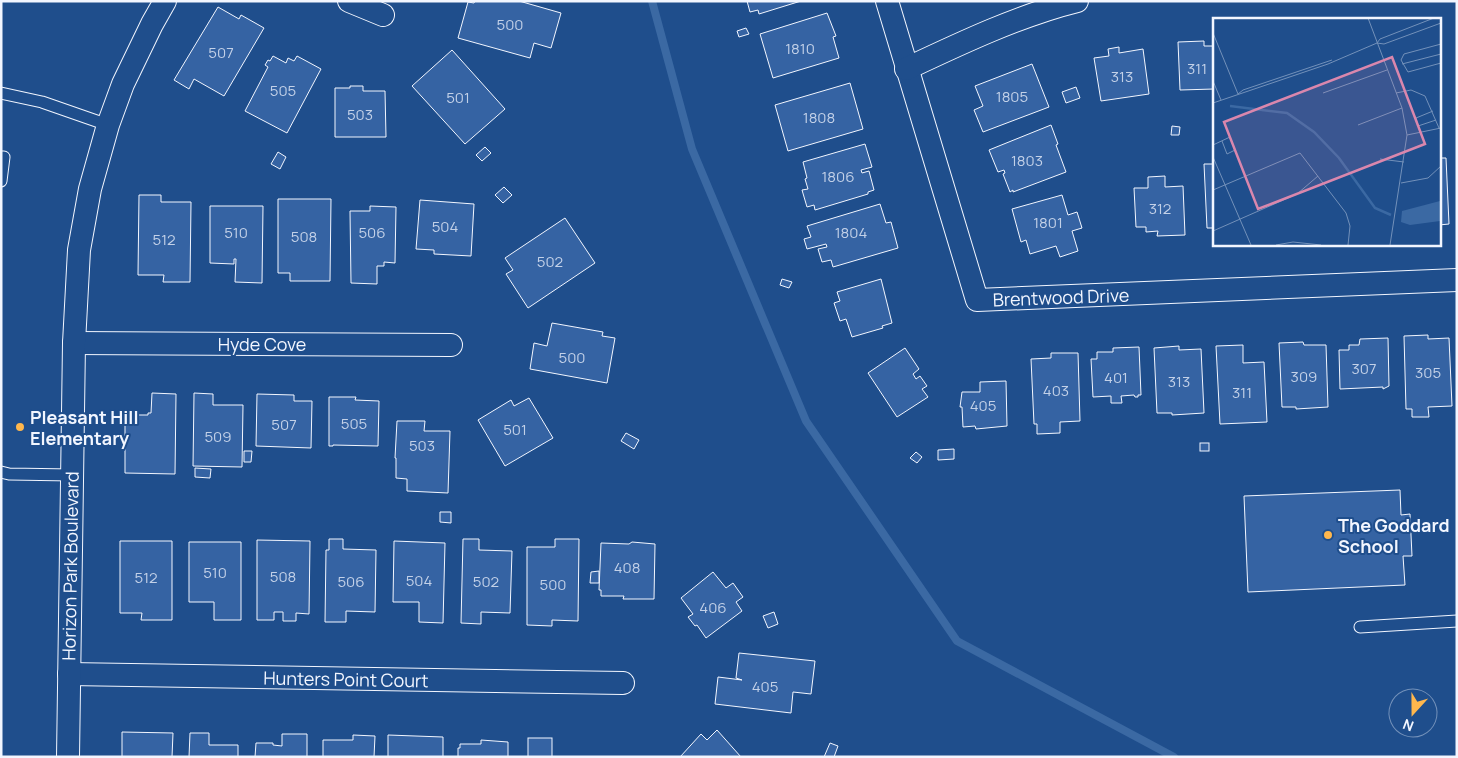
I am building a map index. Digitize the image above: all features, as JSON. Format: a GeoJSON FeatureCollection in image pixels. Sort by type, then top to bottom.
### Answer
{"type":"FeatureCollection","features":[{"type":"Feature","properties":{"kind":"street","name":"Horizon Park Boulevard"},"geometry":{"type":"LineString","coordinates":[[68,757],[74,343],[79,250],[90,189],[108,125],[123,84],[165,1]]}},
{"type":"Feature","properties":{"kind":"street"},"geometry":{"type":"LineString","coordinates":[[349,1],[383,15]]}},
{"type":"Feature","properties":{"kind":"street","name":"Brentwood Drive"},"geometry":{"type":"LineString","coordinates":[[887,1],[977,300],[1457,280]]}},
{"type":"Feature","properties":{"kind":"street"},"geometry":{"type":"LineString","coordinates":[[906,69],[957,45],[1047,10],[1077,1]]}},
{"type":"Feature","properties":{"kind":"street","name":"Hyde Cove"},"geometry":{"type":"LineString","coordinates":[[74,343],[451,345]]}},
{"type":"Feature","properties":{"kind":"street","name":"Hunters Point Court"},"geometry":{"type":"LineString","coordinates":[[69,674],[623,683]]}},
{"type":"Feature","properties":{"kind":"lane"},"geometry":{"type":"LineString","coordinates":[[1,93],[42,102],[108,125]]}},
{"type":"Feature","properties":{"kind":"lane"},"geometry":{"type":"LineString","coordinates":[[1,157],[4,157],[1,181]]}},
{"type":"Feature","properties":{"kind":"lane"},"geometry":{"type":"LineString","coordinates":[[1,472],[9,474],[72,475]]}},
{"type":"Feature","properties":{"kind":"lane"},"geometry":{"type":"LineString","coordinates":[[1360,628],[1457,621]]}},
{"type":"Feature","properties":{"kind":"building"},"geometry":{"type":"Polygon","coordinates":[[[475,1],[519,1],[561,13],[551,48],[534,43],[530,58],[458,38],[468,2],[474,3],[475,1]]]}},
{"type":"Feature","properties":{"kind":"building"},"geometry":{"type":"Polygon","coordinates":[[[747,1],[801,1],[759,14],[758,10],[750,12],[747,1]]]}},
{"type":"Feature","properties":{"kind":"building"},"geometry":{"type":"Polygon","coordinates":[[[218,7],[239,19],[241,15],[264,28],[224,96],[194,79],[189,89],[174,80],[218,7]]]}},
{"type":"Feature","properties":{"kind":"building"},"geometry":{"type":"Polygon","coordinates":[[[827,13],[836,36],[833,37],[839,58],[773,78],[760,34],[827,13]]]}},
{"type":"Feature","properties":{"kind":"building"},"geometry":{"type":"Polygon","coordinates":[[[746,28],[749,34],[739,37],[737,31],[746,28]]]}},
{"type":"Feature","properties":{"kind":"building"},"geometry":{"type":"Polygon","coordinates":[[[1204,41],[1204,46],[1213,46],[1213,89],[1180,90],[1178,42],[1204,41]]]}},
{"type":"Feature","properties":{"kind":"building"},"geometry":{"type":"Polygon","coordinates":[[[1119,47],[1119,53],[1143,49],[1149,94],[1101,101],[1094,58],[1109,56],[1108,49],[1119,47]]]}},
{"type":"Feature","properties":{"kind":"building"},"geometry":{"type":"Polygon","coordinates":[[[452,50],[505,109],[465,144],[412,86],[452,50]]]}},
{"type":"Feature","properties":{"kind":"building"},"geometry":{"type":"Polygon","coordinates":[[[273,56],[286,63],[288,58],[294,61],[297,56],[321,69],[287,133],[245,111],[268,67],[265,65],[273,56]]]}},
{"type":"Feature","properties":{"kind":"building"},"geometry":{"type":"Polygon","coordinates":[[[1032,64],[1049,107],[983,132],[974,110],[983,106],[975,86],[1032,64]]]}},
{"type":"Feature","properties":{"kind":"building"},"geometry":{"type":"Polygon","coordinates":[[[850,83],[863,129],[788,151],[775,105],[850,83]]]}},
{"type":"Feature","properties":{"kind":"building"},"geometry":{"type":"Polygon","coordinates":[[[350,86],[363,86],[363,91],[385,91],[386,137],[335,137],[335,88],[350,88],[350,86]]]}},
{"type":"Feature","properties":{"kind":"building"},"geometry":{"type":"Polygon","coordinates":[[[1076,87],[1080,98],[1066,103],[1062,92],[1076,87]]]}},
{"type":"Feature","properties":{"kind":"building"},"geometry":{"type":"Polygon","coordinates":[[[1051,125],[1066,172],[1010,192],[1003,174],[1005,173],[1004,170],[998,172],[989,150],[1051,125]]]}},
{"type":"Feature","properties":{"kind":"building"},"geometry":{"type":"Polygon","coordinates":[[[1172,126],[1180,127],[1179,135],[1171,135],[1172,126]]]}},
{"type":"Feature","properties":{"kind":"building"},"geometry":{"type":"Polygon","coordinates":[[[865,144],[872,167],[861,170],[862,173],[869,171],[874,190],[868,192],[868,194],[815,210],[814,205],[807,207],[802,190],[808,189],[803,162],[865,144]]]}},
{"type":"Feature","properties":{"kind":"building"},"geometry":{"type":"Polygon","coordinates":[[[485,147],[491,153],[482,161],[476,155],[485,147]]]}},
{"type":"Feature","properties":{"kind":"building"},"geometry":{"type":"Polygon","coordinates":[[[278,152],[286,157],[280,169],[271,164],[278,152]]]}},
{"type":"Feature","properties":{"kind":"building"},"geometry":{"type":"Polygon","coordinates":[[[1440,158],[1446,158],[1449,224],[1440,225],[1440,158]]]}},
{"type":"Feature","properties":{"kind":"building"},"geometry":{"type":"Polygon","coordinates":[[[1204,164],[1213,164],[1213,228],[1207,228],[1204,164]]]}},
{"type":"Feature","properties":{"kind":"building"},"geometry":{"type":"Polygon","coordinates":[[[1165,176],[1165,187],[1183,186],[1185,235],[1157,236],[1158,231],[1146,232],[1146,227],[1136,227],[1134,188],[1148,188],[1148,177],[1165,176]]]}},
{"type":"Feature","properties":{"kind":"building"},"geometry":{"type":"Polygon","coordinates":[[[504,187],[512,195],[503,203],[495,195],[504,187]]]}},
{"type":"Feature","properties":{"kind":"building"},"geometry":{"type":"Polygon","coordinates":[[[139,195],[161,195],[161,202],[191,202],[190,282],[163,282],[164,275],[138,275],[139,195]]]}},
{"type":"Feature","properties":{"kind":"building"},"geometry":{"type":"Polygon","coordinates":[[[1062,195],[1068,215],[1077,212],[1082,228],[1072,231],[1078,251],[1060,257],[1056,246],[1030,254],[1026,240],[1021,242],[1012,209],[1062,195]]]}},
{"type":"Feature","properties":{"kind":"building"},"geometry":{"type":"Polygon","coordinates":[[[278,199],[331,199],[330,281],[290,281],[290,273],[278,273],[278,199]]]}},
{"type":"Feature","properties":{"kind":"building"},"geometry":{"type":"Polygon","coordinates":[[[420,200],[474,204],[471,256],[434,254],[434,250],[416,249],[420,200]]]}},
{"type":"Feature","properties":{"kind":"building"},"geometry":{"type":"Polygon","coordinates":[[[880,204],[886,223],[891,222],[898,248],[833,267],[831,260],[822,262],[818,249],[827,247],[826,244],[807,249],[804,239],[811,237],[807,226],[880,204]]]}},
{"type":"Feature","properties":{"kind":"building"},"geometry":{"type":"Polygon","coordinates":[[[210,206],[263,206],[262,283],[235,282],[236,259],[234,259],[234,264],[210,263],[210,206]]]}},
{"type":"Feature","properties":{"kind":"building"},"geometry":{"type":"Polygon","coordinates":[[[370,206],[396,207],[395,263],[384,262],[384,266],[377,266],[377,284],[351,283],[350,211],[370,211],[370,206]]]}},
{"type":"Feature","properties":{"kind":"building"},"geometry":{"type":"Polygon","coordinates":[[[565,218],[595,263],[528,308],[506,274],[513,270],[505,258],[565,218]]]}},
{"type":"Feature","properties":{"kind":"building"},"geometry":{"type":"Polygon","coordinates":[[[782,279],[792,282],[789,288],[780,285],[782,279]]]}},
{"type":"Feature","properties":{"kind":"building"},"geometry":{"type":"Polygon","coordinates":[[[881,279],[892,323],[882,326],[883,328],[852,337],[846,319],[840,321],[834,303],[840,301],[837,292],[881,279]]]}},
{"type":"Feature","properties":{"kind":"building"},"geometry":{"type":"Polygon","coordinates":[[[552,323],[603,332],[602,336],[615,338],[607,383],[530,369],[534,343],[547,346],[552,323]]]}},
{"type":"Feature","properties":{"kind":"building"},"geometry":{"type":"Polygon","coordinates":[[[1428,335],[1428,339],[1449,338],[1452,406],[1428,407],[1429,417],[1412,417],[1412,409],[1406,409],[1404,336],[1428,335]]]}},
{"type":"Feature","properties":{"kind":"building"},"geometry":{"type":"Polygon","coordinates":[[[1388,338],[1389,386],[1383,389],[1383,387],[1340,389],[1339,350],[1349,350],[1349,345],[1359,345],[1360,339],[1388,338]]]}},
{"type":"Feature","properties":{"kind":"building"},"geometry":{"type":"Polygon","coordinates":[[[1303,342],[1304,345],[1326,345],[1328,407],[1296,409],[1296,407],[1282,407],[1279,343],[1303,342]]]}},
{"type":"Feature","properties":{"kind":"building"},"geometry":{"type":"Polygon","coordinates":[[[1243,345],[1243,363],[1264,362],[1267,422],[1220,424],[1216,346],[1243,345]]]}},
{"type":"Feature","properties":{"kind":"building"},"geometry":{"type":"Polygon","coordinates":[[[1179,346],[1179,350],[1201,349],[1204,413],[1172,415],[1172,413],[1157,413],[1154,348],[1179,346]]]}},
{"type":"Feature","properties":{"kind":"building"},"geometry":{"type":"Polygon","coordinates":[[[1139,347],[1141,395],[1138,395],[1138,397],[1134,395],[1121,396],[1122,403],[1111,403],[1111,396],[1093,397],[1091,359],[1097,359],[1097,352],[1113,352],[1113,348],[1139,347]]]}},
{"type":"Feature","properties":{"kind":"building"},"geometry":{"type":"Polygon","coordinates":[[[905,348],[919,369],[913,374],[916,379],[920,376],[927,386],[922,389],[928,397],[897,417],[868,373],[905,348]]]}},
{"type":"Feature","properties":{"kind":"building"},"geometry":{"type":"Polygon","coordinates":[[[1051,353],[1078,353],[1080,421],[1060,422],[1060,433],[1037,434],[1037,424],[1034,424],[1031,359],[1051,358],[1051,353]]]}},
{"type":"Feature","properties":{"kind":"building"},"geometry":{"type":"Polygon","coordinates":[[[1006,381],[1007,426],[976,429],[975,426],[963,427],[962,407],[960,407],[962,392],[980,392],[980,382],[1006,381]]]}},
{"type":"Feature","properties":{"kind":"building"},"geometry":{"type":"Polygon","coordinates":[[[152,393],[176,394],[175,474],[125,473],[125,415],[148,415],[148,413],[151,413],[152,393]]]}},
{"type":"Feature","properties":{"kind":"building"},"geometry":{"type":"Polygon","coordinates":[[[194,393],[213,394],[213,405],[243,405],[242,467],[193,466],[194,393]]]}},
{"type":"Feature","properties":{"kind":"building"},"geometry":{"type":"Polygon","coordinates":[[[257,394],[294,395],[294,401],[312,401],[311,448],[256,446],[257,394]]]}},
{"type":"Feature","properties":{"kind":"building"},"geometry":{"type":"Polygon","coordinates":[[[329,397],[356,397],[355,400],[379,401],[378,446],[329,446],[329,397]]]}},
{"type":"Feature","properties":{"kind":"building"},"geometry":{"type":"Polygon","coordinates":[[[529,398],[553,438],[505,466],[478,420],[511,400],[514,406],[529,398]]]}},
{"type":"Feature","properties":{"kind":"building"},"geometry":{"type":"Polygon","coordinates":[[[397,421],[425,421],[424,431],[450,431],[448,493],[407,491],[407,479],[396,478],[397,421]]]}},
{"type":"Feature","properties":{"kind":"building"},"geometry":{"type":"Polygon","coordinates":[[[626,433],[639,440],[634,449],[621,441],[626,433]]]}},
{"type":"Feature","properties":{"kind":"building"},"geometry":{"type":"Polygon","coordinates":[[[1200,443],[1209,443],[1209,451],[1200,451],[1200,443]]]}},
{"type":"Feature","properties":{"kind":"building"},"geometry":{"type":"Polygon","coordinates":[[[954,449],[954,459],[938,460],[938,450],[954,449]]]}},
{"type":"Feature","properties":{"kind":"building"},"geometry":{"type":"Polygon","coordinates":[[[244,451],[252,451],[251,462],[244,462],[244,451]]]}},
{"type":"Feature","properties":{"kind":"building"},"geometry":{"type":"Polygon","coordinates":[[[916,452],[922,457],[917,463],[910,458],[916,452]]]}},
{"type":"Feature","properties":{"kind":"building"},"geometry":{"type":"Polygon","coordinates":[[[195,468],[211,469],[210,478],[195,477],[195,468]]]}},
{"type":"Feature","properties":{"kind":"building","name":"The Goddard School"},"geometry":{"type":"Polygon","coordinates":[[[1400,490],[1401,515],[1410,514],[1412,556],[1403,556],[1405,585],[1248,592],[1244,496],[1400,490]]]}},
{"type":"Feature","properties":{"kind":"building"},"geometry":{"type":"Polygon","coordinates":[[[440,512],[451,512],[451,523],[440,522],[440,512]]]}},
{"type":"Feature","properties":{"kind":"building"},"geometry":{"type":"Polygon","coordinates":[[[329,539],[343,539],[343,549],[376,550],[375,612],[346,611],[346,622],[325,622],[326,550],[329,550],[329,539]]]}},
{"type":"Feature","properties":{"kind":"building"},"geometry":{"type":"Polygon","coordinates":[[[463,539],[479,539],[479,550],[512,551],[510,613],[481,612],[481,624],[461,623],[463,539]]]}},
{"type":"Feature","properties":{"kind":"building"},"geometry":{"type":"Polygon","coordinates":[[[555,539],[579,539],[578,621],[552,620],[552,626],[527,625],[527,547],[555,547],[555,539]]]}},
{"type":"Feature","properties":{"kind":"building"},"geometry":{"type":"Polygon","coordinates":[[[257,540],[310,541],[309,614],[296,613],[296,621],[283,621],[283,612],[274,612],[274,620],[257,620],[257,540]]]}},
{"type":"Feature","properties":{"kind":"building"},"geometry":{"type":"Polygon","coordinates":[[[120,541],[172,541],[172,620],[141,620],[142,613],[120,613],[120,541]]]}},
{"type":"Feature","properties":{"kind":"building"},"geometry":{"type":"Polygon","coordinates":[[[394,541],[445,543],[443,623],[419,622],[419,602],[393,602],[394,541]]]}},
{"type":"Feature","properties":{"kind":"building"},"geometry":{"type":"Polygon","coordinates":[[[189,542],[241,542],[241,620],[214,620],[214,602],[189,602],[189,542]]]}},
{"type":"Feature","properties":{"kind":"building"},"geometry":{"type":"Polygon","coordinates":[[[632,542],[655,544],[654,599],[623,599],[624,596],[601,596],[601,590],[599,590],[601,543],[629,544],[632,542]]]}},
{"type":"Feature","properties":{"kind":"building"},"geometry":{"type":"Polygon","coordinates":[[[599,571],[599,583],[590,583],[591,572],[599,571]]]}},
{"type":"Feature","properties":{"kind":"building"},"geometry":{"type":"Polygon","coordinates":[[[713,572],[726,588],[733,583],[743,597],[736,602],[742,611],[706,638],[697,625],[695,626],[688,617],[693,614],[681,598],[713,572]]]}},
{"type":"Feature","properties":{"kind":"building"},"geometry":{"type":"Polygon","coordinates":[[[774,612],[778,624],[768,628],[763,616],[774,612]]]}},
{"type":"Feature","properties":{"kind":"building"},"geometry":{"type":"Polygon","coordinates":[[[739,653],[815,661],[811,694],[793,692],[791,713],[715,704],[718,677],[742,680],[736,678],[739,653]]]}},
{"type":"Feature","properties":{"kind":"building"},"geometry":{"type":"Polygon","coordinates":[[[717,730],[741,757],[680,757],[701,734],[707,740],[717,730]]]}},
{"type":"Feature","properties":{"kind":"building"},"geometry":{"type":"Polygon","coordinates":[[[122,732],[173,733],[172,757],[122,757],[122,732]]]}},
{"type":"Feature","properties":{"kind":"building"},"geometry":{"type":"Polygon","coordinates":[[[190,733],[209,733],[209,745],[238,745],[238,757],[189,757],[190,733]]]}},
{"type":"Feature","properties":{"kind":"building"},"geometry":{"type":"Polygon","coordinates":[[[282,734],[307,734],[307,757],[255,757],[256,743],[273,743],[273,745],[282,746],[282,734]]]}},
{"type":"Feature","properties":{"kind":"building"},"geometry":{"type":"Polygon","coordinates":[[[353,735],[375,736],[374,757],[323,757],[323,740],[353,740],[353,735]]]}},
{"type":"Feature","properties":{"kind":"building"},"geometry":{"type":"Polygon","coordinates":[[[388,735],[443,737],[443,757],[388,757],[388,735]]]}},
{"type":"Feature","properties":{"kind":"building"},"geometry":{"type":"Polygon","coordinates":[[[528,738],[552,738],[552,757],[528,757],[528,738]]]}},
{"type":"Feature","properties":{"kind":"building"},"geometry":{"type":"Polygon","coordinates":[[[481,740],[508,742],[508,757],[458,757],[460,744],[481,744],[481,740]]]}},
{"type":"Feature","properties":{"kind":"building"},"geometry":{"type":"Polygon","coordinates":[[[830,743],[838,746],[834,757],[824,757],[830,743]]]}},
{"type":"Feature","properties":{"kind":"waterway"},"geometry":{"type":"LineString","coordinates":[[652,1],[692,149],[806,421],[957,641],[1174,757]]}},
{"type":"Feature","properties":{"kind":"place","name":"Pleasant Hill Elementary"},"geometry":{"type":"Point","coordinates":[20,427]}},
{"type":"Feature","properties":{"kind":"place","name":"The Goddard School"},"geometry":{"type":"Point","coordinates":[1328,535]}}]}
